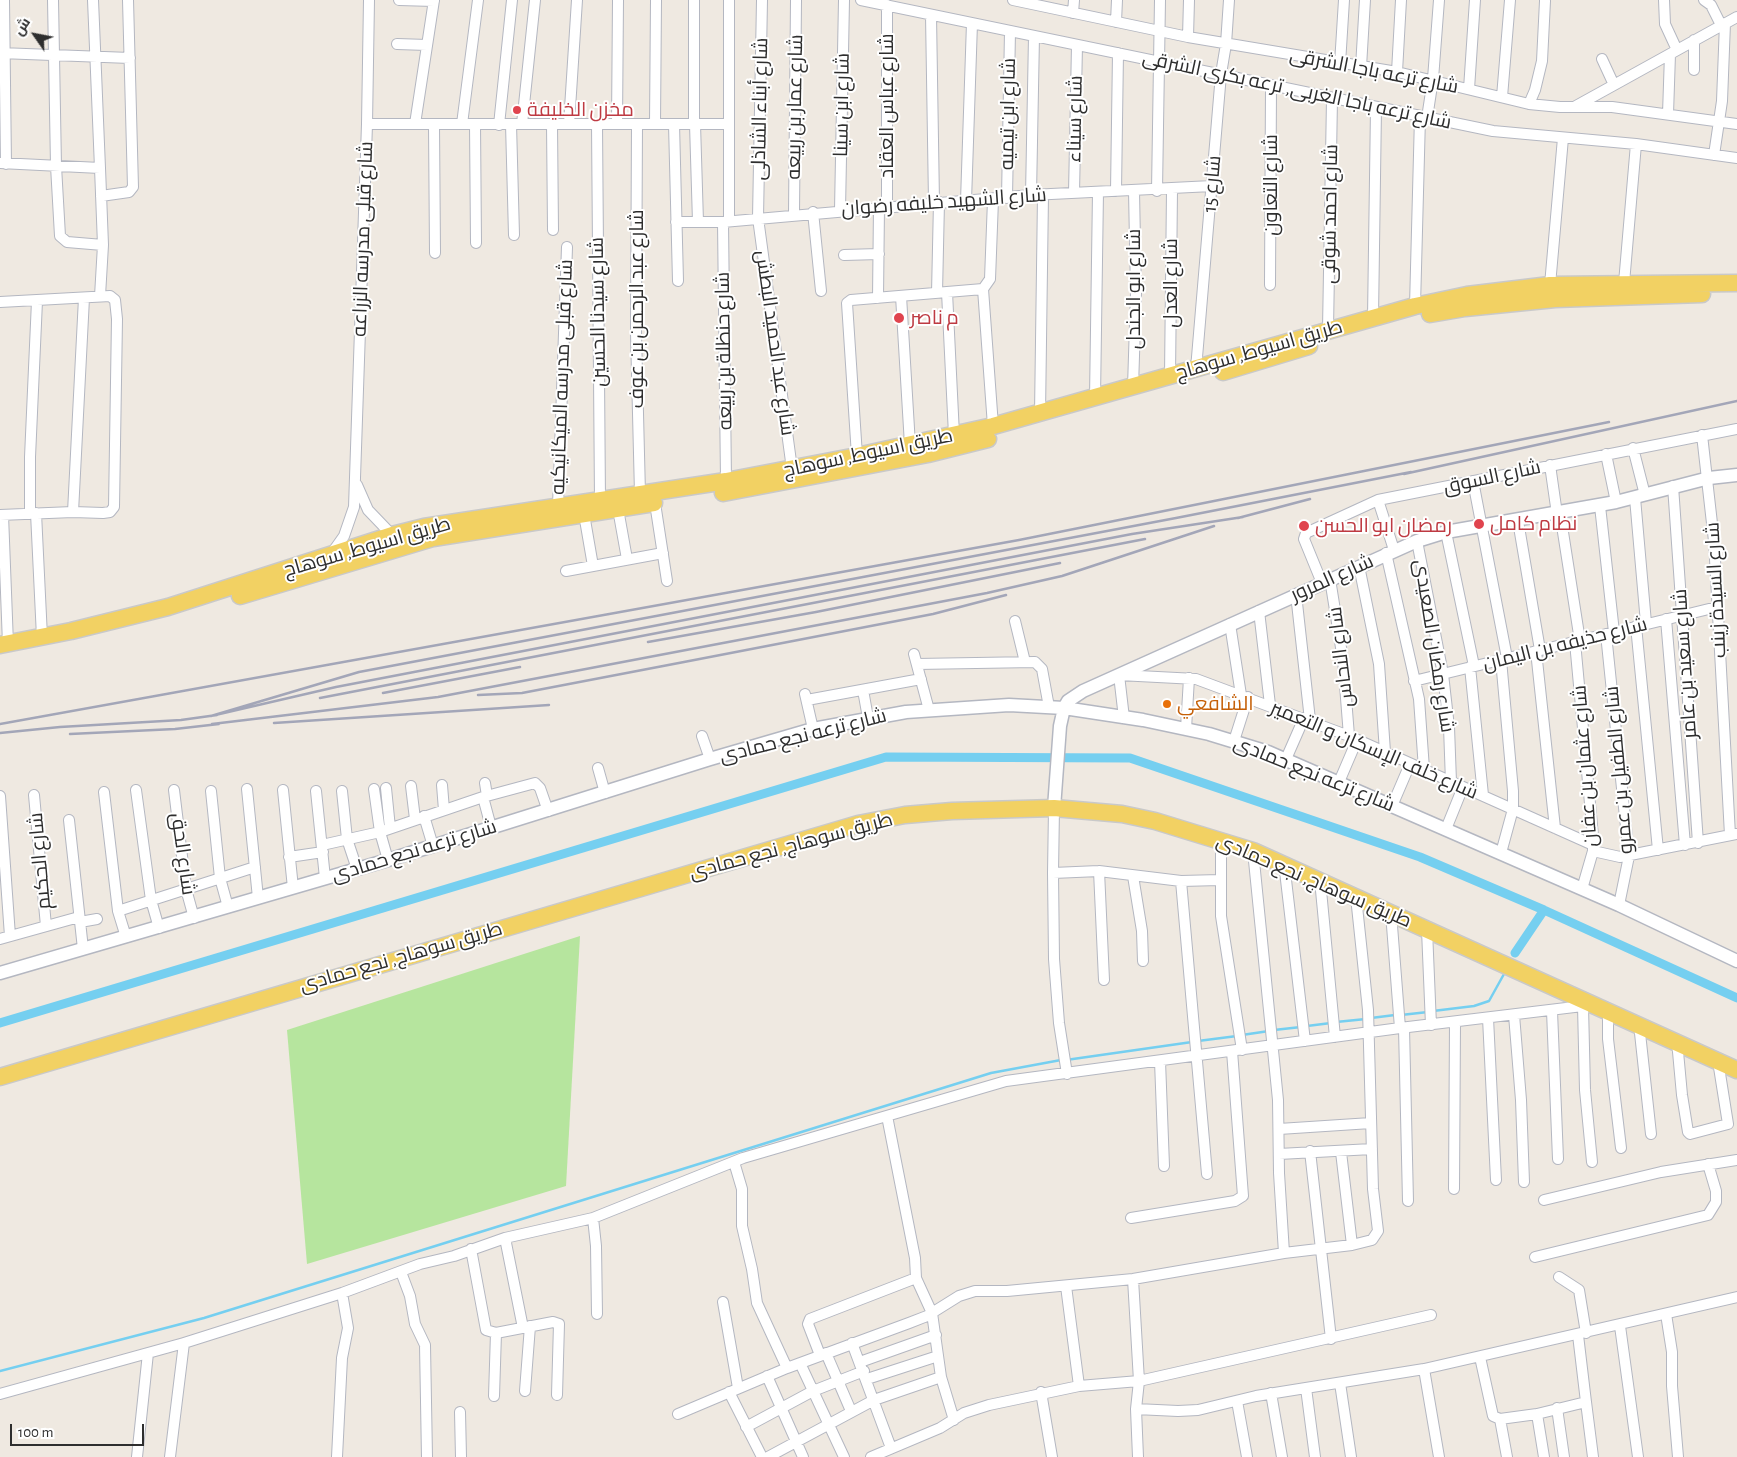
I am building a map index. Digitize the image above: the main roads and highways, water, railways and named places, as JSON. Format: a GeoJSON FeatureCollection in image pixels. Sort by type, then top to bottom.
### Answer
{"type":"FeatureCollection","features":[{"type":"Feature","properties":{"kind":"main road","name":"طريق اسيوط, سوهاج"},"geometry":{"type":"LineString","coordinates":[[3,648],[176,605],[331,555],[393,542],[763,486],[927,447],[1064,419],[1285,347],[1328,329],[1415,306],[1624,283],[1737,283]]}},
{"type":"Feature","properties":{"kind":"main road","name":"طريق اسيوط, سوهاج"},"geometry":{"type":"LineString","coordinates":[[1540,291],[1614,296],[1737,294]]}},
{"type":"Feature","properties":{"kind":"main road","name":"طريق اسيوط, سوهاج"},"geometry":{"type":"LineString","coordinates":[[3,648],[151,623],[455,521],[726,481],[910,445],[927,447],[954,435],[1040,414],[1196,368],[1410,318],[1465,308],[1505,297]]}},
{"type":"Feature","properties":{"kind":"main road","name":"طريق سوهاج, نجع حمادى"},"geometry":{"type":"LineString","coordinates":[[0,1077],[858,824],[905,815],[952,811],[1054,808],[1105,812],[1155,821],[1254,851],[1284,863],[1595,1007],[1677,1041],[1737,1070]]}},
{"type":"Feature","properties":{"kind":"waterway"},"geometry":{"type":"LineString","coordinates":[[0,1023],[886,757],[1130,758],[1420,857],[1544,910],[1737,998]]}},
{"type":"Feature","properties":{"kind":"waterway"},"geometry":{"type":"LineString","coordinates":[[1515,953],[1544,910]]}},
{"type":"Feature","properties":{"kind":"waterway"},"geometry":{"type":"LineString","coordinates":[[1433,1011],[1474,1006],[1489,1001],[1504,974]]}},
{"type":"Feature","properties":{"kind":"waterway"},"geometry":{"type":"LineString","coordinates":[[1401,1015],[1428,1012]]}},
{"type":"Feature","properties":{"kind":"waterway"},"geometry":{"type":"LineString","coordinates":[[1371,1018],[1395,1015]]}},
{"type":"Feature","properties":{"kind":"waterway"},"geometry":{"type":"LineString","coordinates":[[1336,1022],[1366,1019]]}},
{"type":"Feature","properties":{"kind":"waterway"},"geometry":{"type":"LineString","coordinates":[[1307,1026],[1331,1023]]}},
{"type":"Feature","properties":{"kind":"waterway"},"geometry":{"type":"LineString","coordinates":[[1274,1030],[1301,1027]]}},
{"type":"Feature","properties":{"kind":"waterway"},"geometry":{"type":"LineString","coordinates":[[1242,1035],[1269,1031]]}},
{"type":"Feature","properties":{"kind":"waterway"},"geometry":{"type":"LineString","coordinates":[[1198,1041],[1237,1036]]}},
{"type":"Feature","properties":{"kind":"waterway"},"geometry":{"type":"LineString","coordinates":[[1066,1060],[1192,1042]]}},
{"type":"Feature","properties":{"kind":"waterway"},"geometry":{"type":"LineString","coordinates":[[0,1371],[204,1318],[991,1073],[1061,1060]]}},
{"type":"Feature","properties":{"kind":"railway"},"geometry":{"type":"LineString","coordinates":[[1404,474],[1737,401]]}},
{"type":"Feature","properties":{"kind":"railway"},"geometry":{"type":"LineString","coordinates":[[0,724],[1019,540],[1609,422]]}},
{"type":"Feature","properties":{"kind":"railway"},"geometry":{"type":"LineString","coordinates":[[1243,517],[1132,534],[336,687],[211,716],[359,672],[1411,472]]}},
{"type":"Feature","properties":{"kind":"railway"},"geometry":{"type":"LineString","coordinates":[[1238,518],[1310,499]]}},
{"type":"Feature","properties":{"kind":"railway"},"geometry":{"type":"LineString","coordinates":[[212,724],[438,697],[987,593],[1062,576],[1214,526]]}},
{"type":"Feature","properties":{"kind":"railway"},"geometry":{"type":"LineString","coordinates":[[320,698],[1145,539]]}},
{"type":"Feature","properties":{"kind":"railway"},"geometry":{"type":"LineString","coordinates":[[648,642],[816,612],[1060,563]]}},
{"type":"Feature","properties":{"kind":"railway"},"geometry":{"type":"LineString","coordinates":[[478,695],[522,693],[933,614],[1006,595]]}},
{"type":"Feature","properties":{"kind":"railway"},"geometry":{"type":"LineString","coordinates":[[383,693],[520,667]]}},
{"type":"Feature","properties":{"kind":"railway"},"geometry":{"type":"LineString","coordinates":[[274,723],[549,705]]}},
{"type":"Feature","properties":{"kind":"railway"},"geometry":{"type":"LineString","coordinates":[[0,733],[60,727],[181,720],[217,715]]}},
{"type":"Feature","properties":{"kind":"railway"},"geometry":{"type":"LineString","coordinates":[[70,734],[175,729],[219,724]]}},
{"type":"Feature","properties":{"kind":"place","name":"مخزن الخليفة"},"geometry":{"type":"Point","coordinates":[517,110]}},
{"type":"Feature","properties":{"kind":"place","name":"م ناصر"},"geometry":{"type":"Point","coordinates":[899,318]}},
{"type":"Feature","properties":{"kind":"place","name":"نظام كامل"},"geometry":{"type":"Point","coordinates":[1479,524]}},
{"type":"Feature","properties":{"kind":"place","name":"رمضان ابو الحسن"},"geometry":{"type":"Point","coordinates":[1304,526]}},
{"type":"Feature","properties":{"kind":"place","name":"الشافعي"},"geometry":{"type":"Point","coordinates":[1167,704]}}]}
